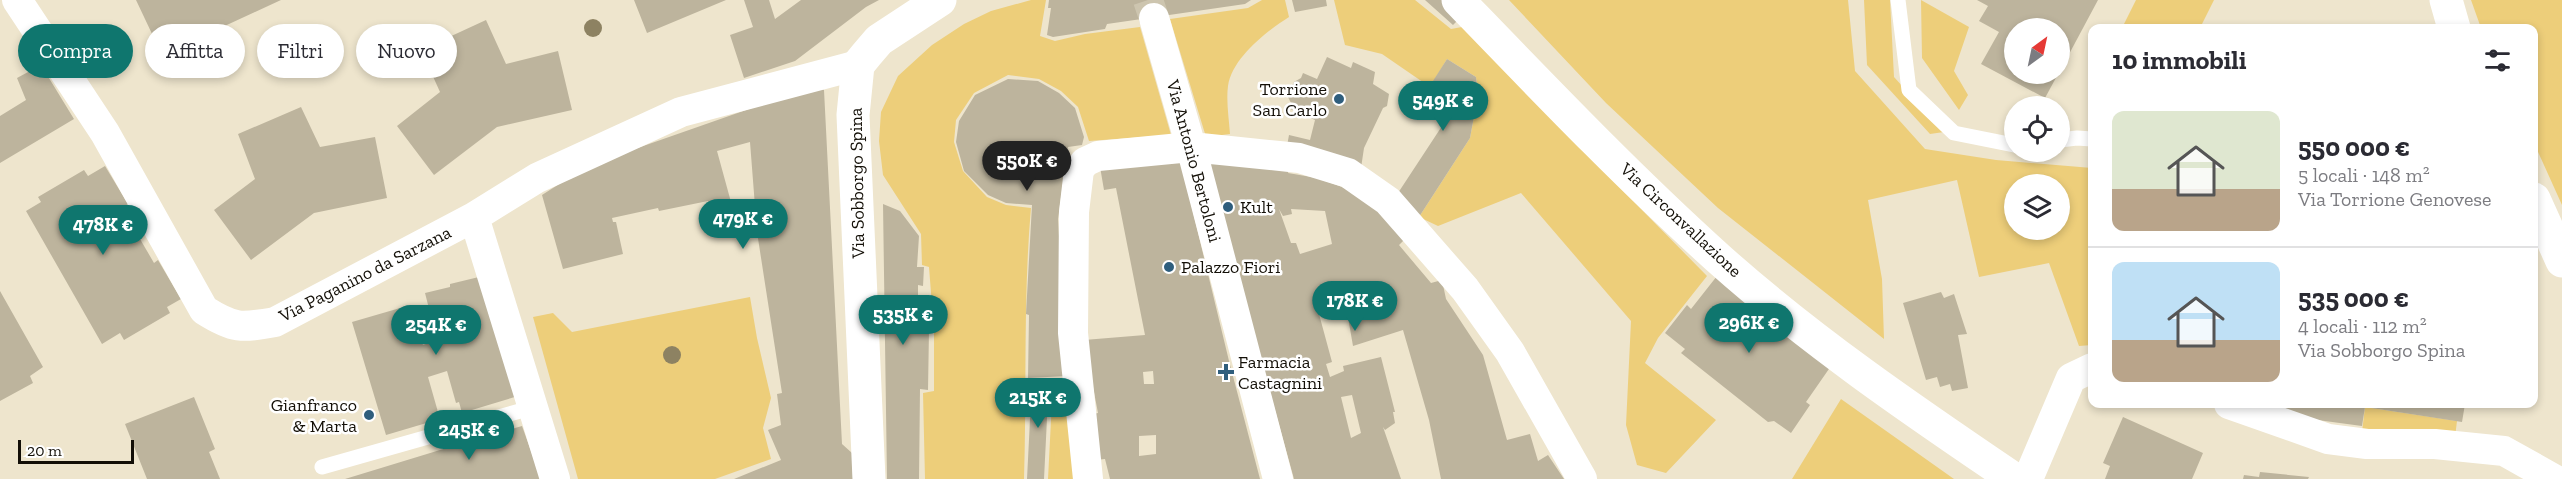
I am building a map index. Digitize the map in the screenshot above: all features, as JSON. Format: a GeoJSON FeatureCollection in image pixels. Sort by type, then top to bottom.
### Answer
{"type":"FeatureCollection","features":[{"type":"Feature","properties":{"kind":"street","name":"Via Paganino da Sarzana"},"geometry":{"type":"LineString","coordinates":[[17,0],[105,133],[204,310],[225,323],[245,327],[275,322],[474,218],[537,178],[681,112],[858,65]]}},
{"type":"Feature","properties":{"kind":"street"},"geometry":{"type":"LineString","coordinates":[[858,65],[879,40],[940,0]]}},
{"type":"Feature","properties":{"kind":"street","name":"Via Circonvallazione"},"geometry":{"type":"LineString","coordinates":[[1458,0],[1552,97],[1720,259],[1844,361],[2014,479]]}},
{"type":"Feature","properties":{"kind":"street"},"geometry":{"type":"LineString","coordinates":[[2446,0],[2453,24]]}},
{"type":"Feature","properties":{"kind":"street","name":"Via Antonio Bertoloni"},"geometry":{"type":"LineString","coordinates":[[1154,18],[1191,147],[1278,479]]}},
{"type":"Feature","properties":{"kind":"street","name":"Via Sobborgo Spina"},"geometry":{"type":"LineString","coordinates":[[858,65],[853,115],[868,479]]}},
{"type":"Feature","properties":{"kind":"street"},"geometry":{"type":"LineString","coordinates":[[1088,479],[1073,333],[1074,212],[1079,170],[1085,162],[1098,156],[1191,147],[1299,158],[1348,173],[1388,201],[1465,289],[1510,352],[1582,479]]}},
{"type":"Feature","properties":{"kind":"street"},"geometry":{"type":"LineString","coordinates":[[2538,208],[2562,261]]}},
{"type":"Feature","properties":{"kind":"street"},"geometry":{"type":"LineString","coordinates":[[474,218],[555,479]]}},
{"type":"Feature","properties":{"kind":"street"},"geometry":{"type":"LineString","coordinates":[[2028,479],[2070,378],[2088,370]]}},
{"type":"Feature","properties":{"kind":"street"},"geometry":{"type":"LineString","coordinates":[[2240,408],[2328,439],[2367,444],[2435,444],[2504,452],[2554,479]]}},
{"type":"Feature","properties":{"kind":"lane"},"geometry":{"type":"LineString","coordinates":[[1898,0],[1909,90],[1954,133],[2004,143]]}},
{"type":"Feature","properties":{"kind":"lane"},"geometry":{"type":"LineString","coordinates":[[2070,139],[2088,139]]}},
{"type":"Feature","properties":{"kind":"lane"},"geometry":{"type":"LineString","coordinates":[[322,467],[534,407]]}},
{"type":"Feature","properties":{"kind":"shaded area"},"geometry":{"type":"Polygon","coordinates":[[[1031,0],[1046,0],[1040,36],[1055,41],[1085,34],[1140,27],[1171,135],[1089,141],[1078,107],[1061,91],[1039,79],[1008,75],[974,93],[956,120],[954,142],[963,171],[987,197],[1006,205],[1031,208],[1026,310],[1024,479],[925,479],[923,393],[934,391],[934,331],[929,267],[922,265],[921,234],[883,175],[879,141],[881,112],[898,76],[932,45],[964,24],[991,11],[1031,0]]]}},
{"type":"Feature","properties":{"kind":"shaded area"},"geometry":{"type":"Polygon","coordinates":[[[1262,0],[1285,0],[1289,17],[1252,46],[1236,65],[1228,86],[1230,134],[1206,137],[1170,19],[1248,8],[1262,0]]]}},
{"type":"Feature","properties":{"kind":"shaded area"},"geometry":{"type":"Polygon","coordinates":[[[1334,0],[1415,0],[1451,29],[1462,27],[1707,276],[1658,338],[1645,363],[1716,420],[1666,473],[1637,465],[1626,425],[1631,321],[1521,193],[1438,226],[1419,217],[1470,138],[1478,95],[1476,77],[1447,59],[1430,87],[1382,54],[1345,45],[1334,0]]]}},
{"type":"Feature","properties":{"kind":"shaded area"},"geometry":{"type":"Polygon","coordinates":[[[1509,0],[1848,0],[1855,71],[1925,149],[2004,162],[2088,168],[2088,345],[2079,346],[2049,263],[1979,277],[1957,180],[1868,200],[1882,279],[1884,339],[1718,208],[1606,103],[1509,0]]]}},
{"type":"Feature","properties":{"kind":"shaded area"},"geometry":{"type":"Polygon","coordinates":[[[1864,0],[1890,0],[1894,77],[1944,132],[1930,134],[1867,65],[1864,0]]]}},
{"type":"Feature","properties":{"kind":"shaded area"},"geometry":{"type":"Polygon","coordinates":[[[1921,0],[1969,27],[1954,71],[1968,95],[1959,110],[1922,58],[1921,0]]]}},
{"type":"Feature","properties":{"kind":"shaded area"},"geometry":{"type":"Polygon","coordinates":[[[2136,0],[2214,0],[2202,24],[2124,24],[2136,0]]]}},
{"type":"Feature","properties":{"kind":"shaded area"},"geometry":{"type":"Polygon","coordinates":[[[2471,0],[2562,0],[2562,205],[2538,152],[2538,24],[2480,24],[2471,0]]]}},
{"type":"Feature","properties":{"kind":"shaded area"},"geometry":{"type":"Polygon","coordinates":[[[750,297],[771,398],[763,428],[771,459],[715,479],[578,479],[533,317],[553,313],[572,332],[750,297]]]}},
{"type":"Feature","properties":{"kind":"shaded area"},"geometry":{"type":"Polygon","coordinates":[[[1063,380],[1075,479],[1048,479],[1053,381],[1063,380]]]}},
{"type":"Feature","properties":{"kind":"shaded area"},"geometry":{"type":"Polygon","coordinates":[[[1841,399],[1954,479],[1792,479],[1841,399]]]}},
{"type":"Feature","properties":{"kind":"shaded area"},"geometry":{"type":"Polygon","coordinates":[[[2365,408],[2457,421],[2455,437],[2362,432],[2365,408]]]}},
{"type":"Feature","properties":{"kind":"building"},"geometry":{"type":"Polygon","coordinates":[[[136,0],[281,0],[229,24],[147,24],[136,0]]]}},
{"type":"Feature","properties":{"kind":"building"},"geometry":{"type":"Polygon","coordinates":[[[634,0],[726,0],[647,33],[634,0]]]}},
{"type":"Feature","properties":{"kind":"building"},"geometry":{"type":"Polygon","coordinates":[[[744,0],[769,0],[775,19],[801,0],[879,0],[866,7],[795,61],[744,78],[730,35],[753,27],[744,0]]]}},
{"type":"Feature","properties":{"kind":"building"},"geometry":{"type":"Polygon","coordinates":[[[1049,0],[1251,0],[1245,4],[1107,24],[1105,29],[1053,37],[1047,35],[1051,8],[1048,8],[1049,0]]]}},
{"type":"Feature","properties":{"kind":"building"},"geometry":{"type":"Polygon","coordinates":[[[1292,0],[1326,0],[1327,6],[1295,12],[1292,0]]]}},
{"type":"Feature","properties":{"kind":"building"},"geometry":{"type":"Polygon","coordinates":[[[1425,0],[1445,0],[1461,17],[1453,25],[1425,0]]]}},
{"type":"Feature","properties":{"kind":"building"},"geometry":{"type":"Polygon","coordinates":[[[1977,0],[2098,0],[2070,52],[2070,18],[2004,18],[2004,76],[1981,64],[1999,32],[1979,21],[1988,6],[1977,0]]]}},
{"type":"Feature","properties":{"kind":"building"},"geometry":{"type":"Polygon","coordinates":[[[486,20],[506,64],[558,51],[572,110],[497,127],[434,175],[397,126],[440,92],[434,78],[457,78],[457,33],[486,20]]]}},
{"type":"Feature","properties":{"kind":"building","name":"Torrione San Carlo"},"geometry":{"type":"Polygon","coordinates":[[[1327,57],[1351,68],[1353,62],[1375,72],[1373,84],[1389,94],[1387,106],[1383,108],[1364,148],[1361,168],[1287,146],[1289,135],[1310,140],[1315,120],[1288,108],[1291,103],[1287,95],[1294,82],[1301,78],[1303,73],[1317,79],[1327,57]]]}},
{"type":"Feature","properties":{"kind":"building"},"geometry":{"type":"Polygon","coordinates":[[[1447,59],[1476,77],[1478,95],[1470,138],[1419,217],[1398,193],[1444,123],[1417,106],[1447,59]]]}},
{"type":"Feature","properties":{"kind":"building"},"geometry":{"type":"Polygon","coordinates":[[[17,78],[49,78],[74,119],[0,163],[0,116],[26,100],[17,78]]]}},
{"type":"Feature","properties":{"kind":"building"},"geometry":{"type":"Polygon","coordinates":[[[1008,79],[1038,81],[1059,93],[1075,108],[1084,137],[1082,145],[1068,147],[1058,219],[1067,376],[1028,378],[1029,315],[1026,314],[1032,205],[1006,203],[988,195],[964,171],[956,142],[959,121],[975,95],[1008,79]]]}},
{"type":"Feature","properties":{"kind":"building"},"geometry":{"type":"Polygon","coordinates":[[[2019,84],[2053,84],[2046,96],[2041,96],[2019,84]]]}},
{"type":"Feature","properties":{"kind":"building"},"geometry":{"type":"Polygon","coordinates":[[[818,85],[824,90],[842,444],[852,453],[853,479],[734,479],[781,460],[768,430],[781,425],[777,394],[782,393],[757,232],[750,142],[717,151],[737,224],[716,230],[708,201],[659,211],[658,208],[612,218],[613,222],[616,222],[623,254],[563,269],[542,195],[589,165],[818,85]]]}},
{"type":"Feature","properties":{"kind":"building"},"geometry":{"type":"Polygon","coordinates":[[[301,107],[320,147],[375,137],[387,198],[314,213],[251,260],[214,210],[255,179],[238,134],[301,107]]]}},
{"type":"Feature","properties":{"kind":"building","name":"Palazzo Fiori"},"geometry":{"type":"Polygon","coordinates":[[[1179,154],[1260,479],[1110,479],[1105,459],[1095,460],[1088,415],[1098,413],[1084,340],[1145,335],[1116,188],[1104,190],[1099,161],[1179,154]],[[1153,371],[1143,372],[1144,384],[1154,384],[1153,371]],[[1156,435],[1139,436],[1139,456],[1156,454],[1156,435]]]}},
{"type":"Feature","properties":{"kind":"building"},"geometry":{"type":"Polygon","coordinates":[[[1205,156],[1289,169],[1288,173],[1317,178],[1367,196],[1404,240],[1399,245],[1431,283],[1442,280],[1446,299],[1483,355],[1507,440],[1530,434],[1538,461],[1548,455],[1564,479],[1441,479],[1429,420],[1403,330],[1353,346],[1346,306],[1327,314],[1319,314],[1332,362],[1326,364],[1330,377],[1344,371],[1343,366],[1381,357],[1395,412],[1393,412],[1395,423],[1385,430],[1383,427],[1401,479],[1294,479],[1205,156]],[[1279,209],[1291,243],[1296,243],[1300,254],[1332,244],[1325,211],[1291,209],[1292,214],[1283,216],[1279,209]],[[1352,395],[1341,397],[1351,438],[1361,433],[1352,395]]]}},
{"type":"Feature","properties":{"kind":"building"},"geometry":{"type":"Polygon","coordinates":[[[105,166],[128,204],[122,208],[154,263],[158,260],[181,299],[167,307],[170,313],[124,340],[120,333],[102,344],[26,211],[41,202],[38,197],[84,170],[88,176],[105,166]]]}},
{"type":"Feature","properties":{"kind":"building"},"geometry":{"type":"Polygon","coordinates":[[[883,204],[900,211],[919,236],[917,267],[924,267],[923,286],[918,285],[918,326],[929,330],[928,390],[920,389],[919,479],[887,479],[883,204]]]}},
{"type":"Feature","properties":{"kind":"building"},"geometry":{"type":"Polygon","coordinates":[[[483,276],[518,396],[462,413],[459,402],[456,403],[447,371],[428,377],[440,419],[386,435],[352,322],[407,306],[423,345],[437,340],[425,293],[483,276]]]}},
{"type":"Feature","properties":{"kind":"building"},"geometry":{"type":"Polygon","coordinates":[[[1717,276],[1831,366],[1806,402],[1810,405],[1791,433],[1774,421],[1768,422],[1681,353],[1685,349],[1665,333],[1687,305],[1691,309],[1717,276]]]}},
{"type":"Feature","properties":{"kind":"building"},"geometry":{"type":"Polygon","coordinates":[[[0,291],[43,367],[30,376],[33,383],[0,401],[0,291]]]}},
{"type":"Feature","properties":{"kind":"building"},"geometry":{"type":"Polygon","coordinates":[[[1941,292],[1944,298],[1954,294],[1967,334],[1958,335],[1968,388],[1952,391],[1950,384],[1940,387],[1937,377],[1926,380],[1903,303],[1941,292]]]}},
{"type":"Feature","properties":{"kind":"building"},"geometry":{"type":"Polygon","coordinates":[[[1049,378],[1044,479],[1027,479],[1032,380],[1049,378]]]}},
{"type":"Feature","properties":{"kind":"building"},"geometry":{"type":"Polygon","coordinates":[[[194,397],[215,449],[209,452],[220,479],[147,479],[125,424],[194,397]]]}},
{"type":"Feature","properties":{"kind":"building"},"geometry":{"type":"Polygon","coordinates":[[[2284,408],[2365,408],[2362,426],[2310,419],[2284,408]]]}},
{"type":"Feature","properties":{"kind":"building"},"geometry":{"type":"Polygon","coordinates":[[[2371,408],[2464,408],[2462,422],[2371,408]]]}},
{"type":"Feature","properties":{"kind":"building"},"geometry":{"type":"Polygon","coordinates":[[[2123,417],[2203,453],[2192,479],[2105,479],[2110,466],[2103,463],[2123,417]]]}},
{"type":"Feature","properties":{"kind":"building"},"geometry":{"type":"Polygon","coordinates":[[[522,426],[541,479],[345,479],[440,450],[522,426]]]}},
{"type":"Feature","properties":{"kind":"building"},"geometry":{"type":"Polygon","coordinates":[[[2260,472],[2309,477],[2308,479],[2243,479],[2244,475],[2259,477],[2260,472]]]}},
{"type":"Feature","properties":{"kind":"tunnel"},"geometry":{"type":"LineString","coordinates":[[1148,0],[1154,18]]}},
{"type":"Feature","properties":{"kind":"place","name":"Torrione San Carlo"},"geometry":{"type":"Point","coordinates":[1339,99]}},
{"type":"Feature","properties":{"kind":"place","name":"Kult"},"geometry":{"type":"Point","coordinates":[1228,207]}},
{"type":"Feature","properties":{"kind":"place","name":"Palazzo Fiori"},"geometry":{"type":"Point","coordinates":[1169,267]}},
{"type":"Feature","properties":{"kind":"place","name":"Farmacia Castagnini"},"geometry":{"type":"Point","coordinates":[1226,372]}},
{"type":"Feature","properties":{"kind":"place","name":"Gianfranco & Marta"},"geometry":{"type":"Point","coordinates":[369,415]}}]}
